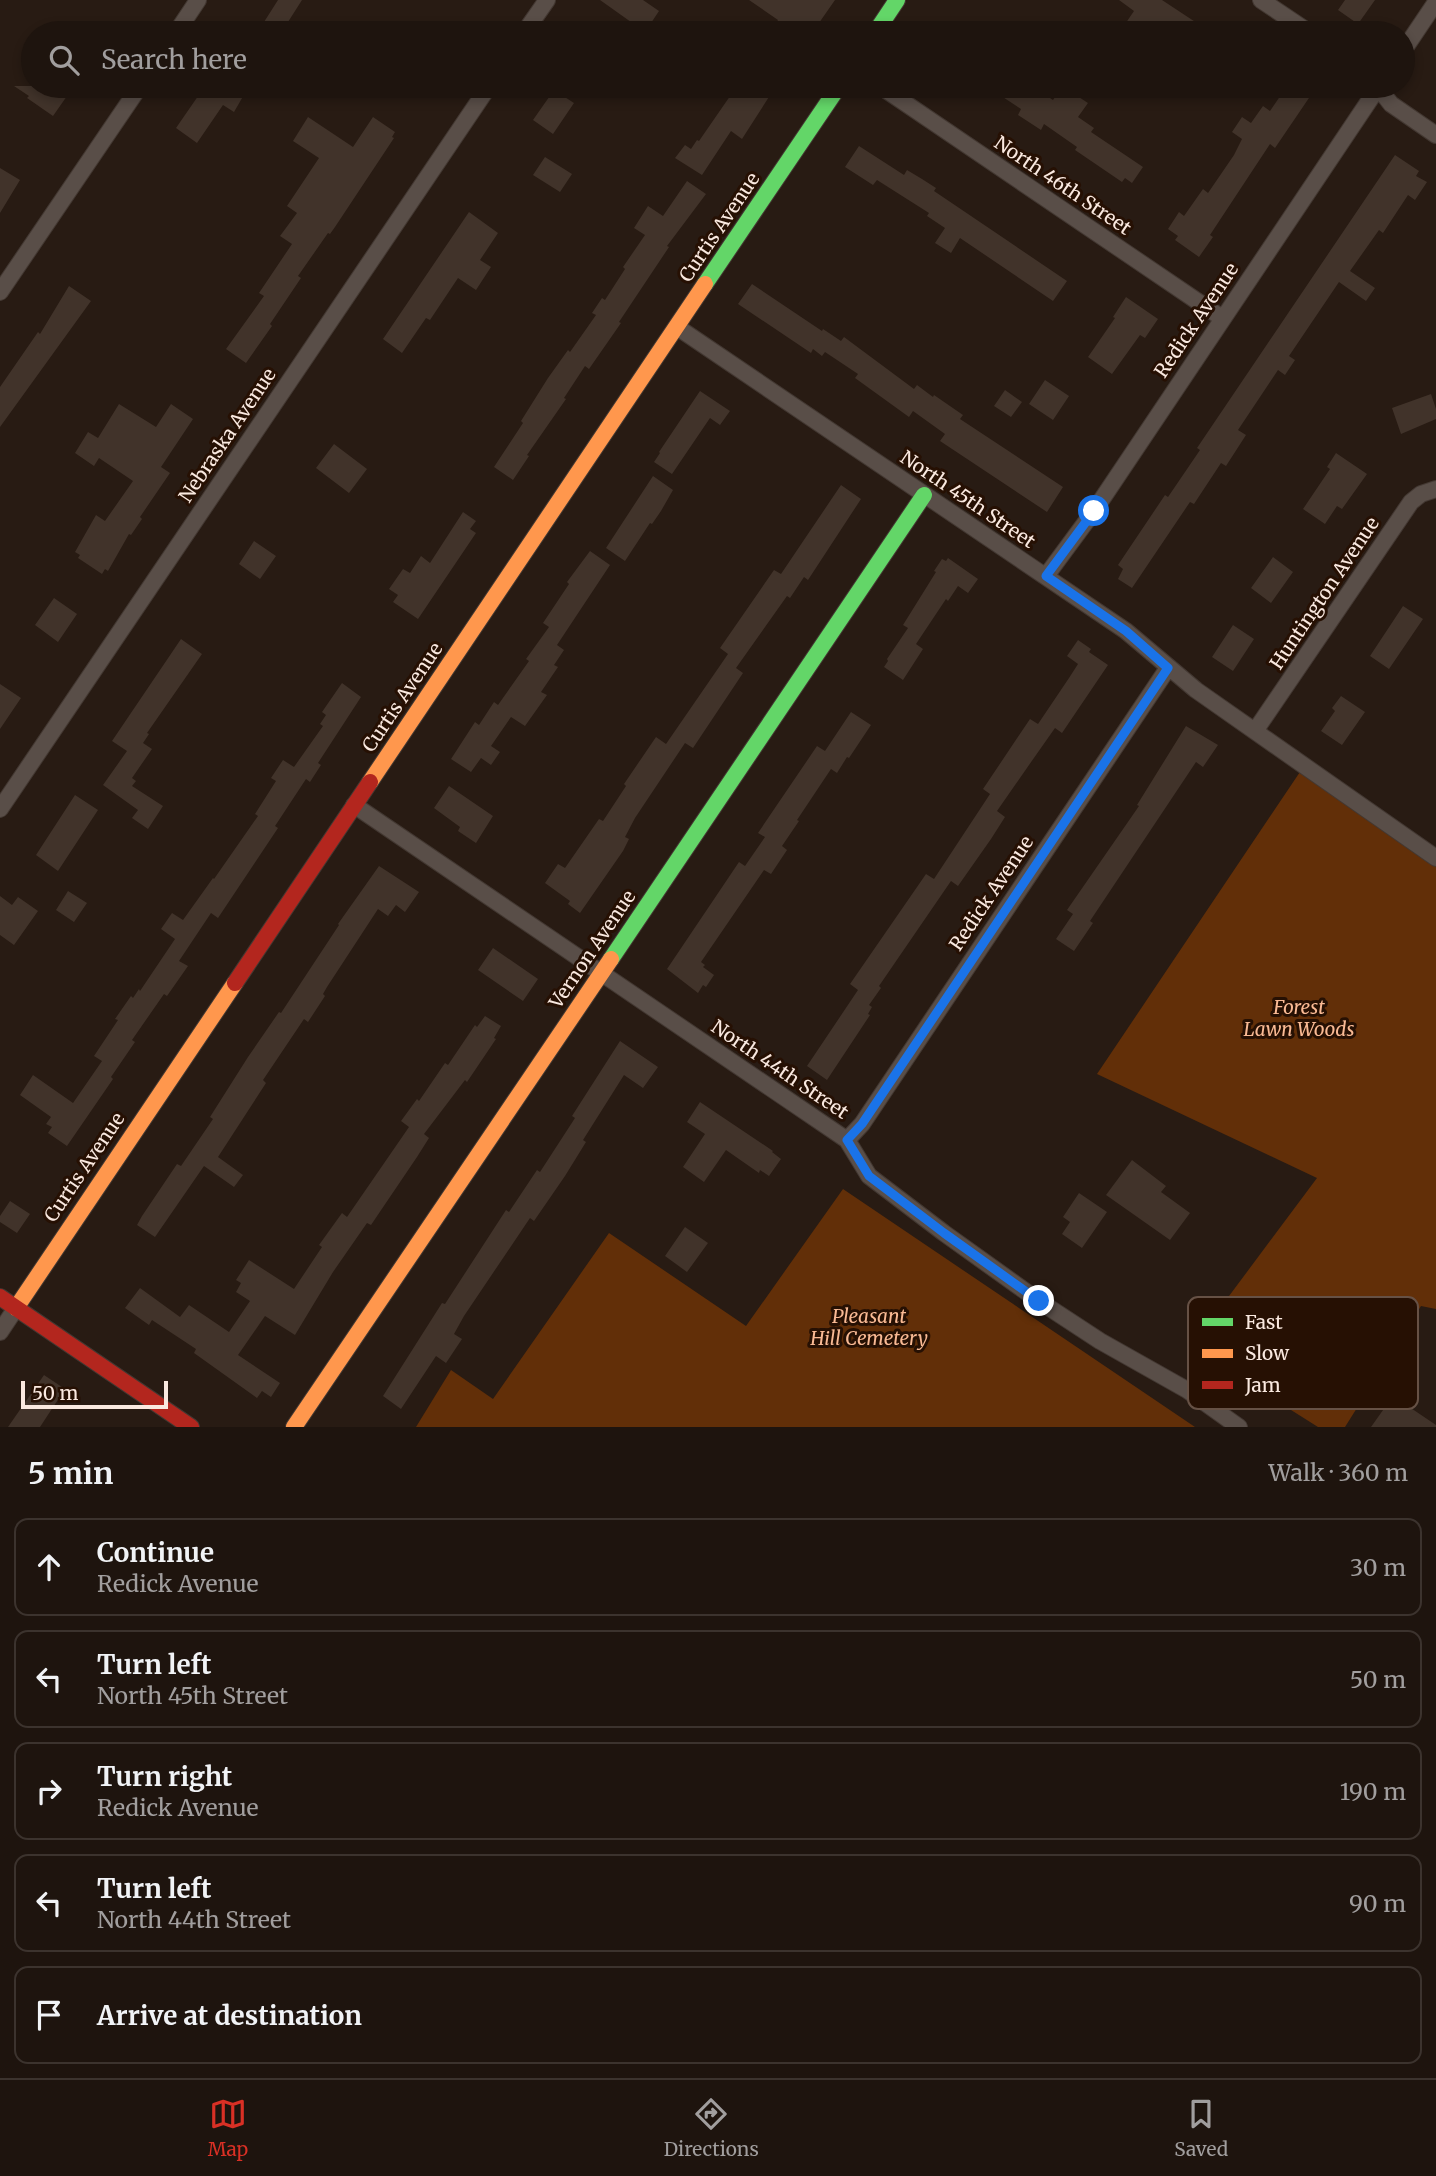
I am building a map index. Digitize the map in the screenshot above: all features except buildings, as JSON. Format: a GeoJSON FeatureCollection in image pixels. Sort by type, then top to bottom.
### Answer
{"type":"FeatureCollection","features":[{"type":"Feature","properties":{"kind":"street"},"geometry":{"type":"LineString","coordinates":[[184,21],[198,0]]}},
{"type":"Feature","properties":{"kind":"street"},"geometry":{"type":"LineString","coordinates":[[532,21],[547,0]]}},
{"type":"Feature","properties":{"kind":"street"},"geometry":{"type":"LineString","coordinates":[[882,21],[897,0]]}},
{"type":"Feature","properties":{"kind":"street"},"geometry":{"type":"LineString","coordinates":[[1261,0],[1292,21]]}},
{"type":"Feature","properties":{"kind":"street"},"geometry":{"type":"LineString","coordinates":[[1415,33],[1436,2]]}},
{"type":"Feature","properties":{"kind":"street"},"geometry":{"type":"LineString","coordinates":[[0,292],[132,98]]}},
{"type":"Feature","properties":{"kind":"street","name":"Nebraska Avenue"},"geometry":{"type":"LineString","coordinates":[[0,809],[481,98]]}},
{"type":"Feature","properties":{"kind":"street","name":"Curtis Avenue"},"geometry":{"type":"LineString","coordinates":[[0,1332],[831,98]]}},
{"type":"Feature","properties":{"kind":"street","name":"North 46th Street"},"geometry":{"type":"LineString","coordinates":[[898,98],[1222,318]]}},
{"type":"Feature","properties":{"kind":"street","name":"Redick Avenue"},"geometry":{"type":"LineString","coordinates":[[1046,576],[1094,511],[1370,98]]}},
{"type":"Feature","properties":{"kind":"street"},"geometry":{"type":"LineString","coordinates":[[1387,98],[1391,104],[1436,135]]}},
{"type":"Feature","properties":{"kind":"street","name":"North 45th Street"},"geometry":{"type":"LineString","coordinates":[[677,327],[1126,631],[1168,668],[1436,859]]}},
{"type":"Feature","properties":{"kind":"street","name":"Huntington Avenue"},"geometry":{"type":"LineString","coordinates":[[1255,731],[1411,502],[1421,494],[1436,489]]}},
{"type":"Feature","properties":{"kind":"street","name":"Vernon Avenue"},"geometry":{"type":"LineString","coordinates":[[294,1427],[925,495]]}},
{"type":"Feature","properties":{"kind":"street","name":"Redick Avenue"},"geometry":{"type":"LineString","coordinates":[[847,1140],[862,1124],[1168,668]]}},
{"type":"Feature","properties":{"kind":"street","name":"North 44th Street"},"geometry":{"type":"LineString","coordinates":[[354,806],[847,1140],[869,1176],[1039,1301],[1188,1392]]}},
{"type":"Feature","properties":{"kind":"street"},"geometry":{"type":"LineString","coordinates":[[0,1297],[191,1427]]}},
{"type":"Feature","properties":{"kind":"street","name":"North 44th Street"},"geometry":{"type":"LineString","coordinates":[[1213,1409],[1239,1427]]}},
{"type":"Feature","properties":{"kind":"green space","name":"Forest Lawn Woods"},"geometry":{"type":"Polygon","coordinates":[[[1304,766],[1436,858],[1436,1309],[1421,1306],[1418,1311],[1418,1297],[1228,1297],[1317,1178],[1097,1074],[1304,766]]]}},
{"type":"Feature","properties":{"kind":"green space","name":"Pleasant Hill Cemetery"},"geometry":{"type":"Polygon","coordinates":[[[843,1189],[1195,1427],[416,1427],[451,1370],[493,1399],[609,1233],[746,1326],[843,1189]]]}},
{"type":"Feature","properties":{"kind":"green space","name":"Forest Lawn Woods"},"geometry":{"type":"Polygon","coordinates":[[[1289,1409],[1356,1409],[1345,1427],[1318,1427],[1289,1409]]]}},
{"type":"Feature","properties":{"kind":"traffic: fast"},"geometry":{"type":"LineString","coordinates":[[883,21],[897,0]]}},
{"type":"Feature","properties":{"kind":"traffic: fast"},"geometry":{"type":"LineString","coordinates":[[705,284],[831,98]]}},
{"type":"Feature","properties":{"kind":"traffic: fast"},"geometry":{"type":"LineString","coordinates":[[611,959],[924,495]]}},
{"type":"Feature","properties":{"kind":"traffic: slow"},"geometry":{"type":"LineString","coordinates":[[370,782],[705,284]]}},
{"type":"Feature","properties":{"kind":"traffic: slow"},"geometry":{"type":"LineString","coordinates":[[294,1427],[611,959]]}},
{"type":"Feature","properties":{"kind":"traffic: slow"},"geometry":{"type":"LineString","coordinates":[[16,1308],[235,983]]}},
{"type":"Feature","properties":{"kind":"traffic: jam"},"geometry":{"type":"LineString","coordinates":[[235,983],[370,782]]}},
{"type":"Feature","properties":{"kind":"traffic: jam"},"geometry":{"type":"LineString","coordinates":[[0,1297],[191,1427]]}},
{"type":"Feature","properties":{"kind":"route"},"geometry":{"type":"LineString","coordinates":[[1039,1301],[869,1176],[847,1140],[862,1124],[1168,668],[1126,631],[1046,576],[1094,511]]}}]}
